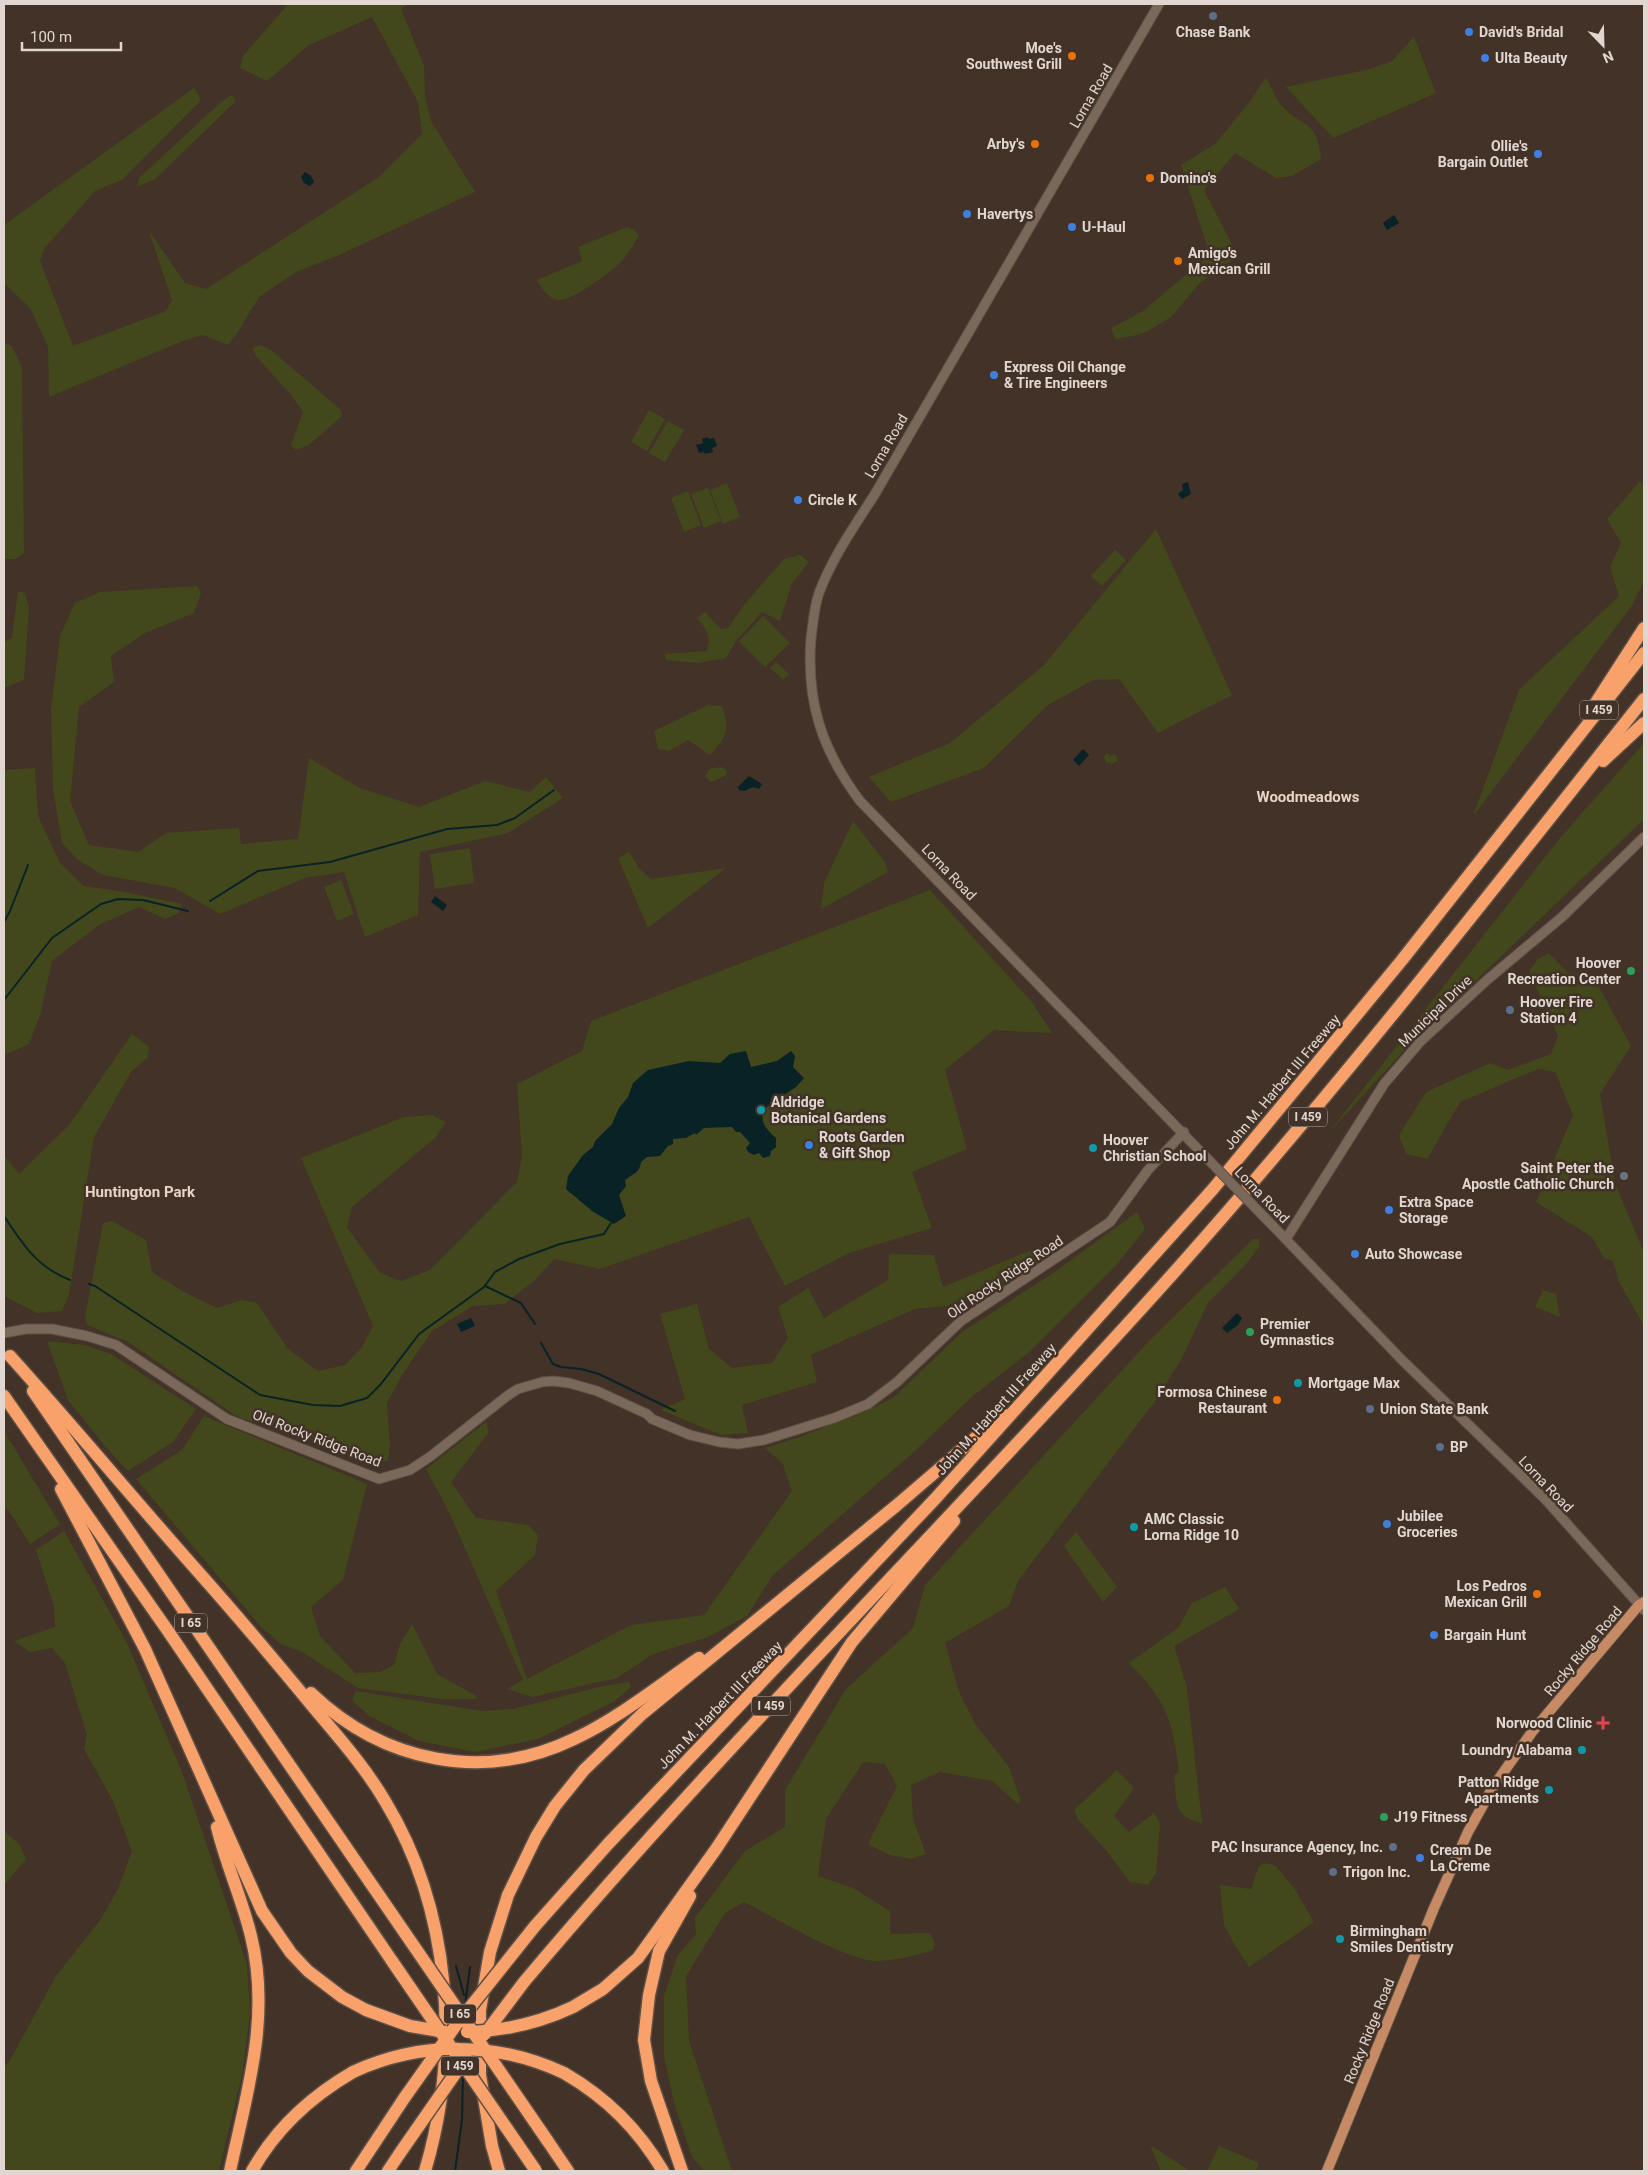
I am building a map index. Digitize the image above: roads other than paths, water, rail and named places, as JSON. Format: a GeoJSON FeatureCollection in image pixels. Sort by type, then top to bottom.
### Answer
{"type":"FeatureCollection","features":[{"type":"Feature","properties":{"kind":"highway"},"geometry":{"type":"LineString","coordinates":[[1554,766],[1644,628]]}},
{"type":"Feature","properties":{"kind":"highway","name":"John M. Harbert III Freeway"},"geometry":{"type":"LineString","coordinates":[[356,2171],[456,2025],[535,1926],[608,1844],[929,1506],[1213,1189],[1402,960],[1644,653]]}},
{"type":"Feature","properties":{"kind":"highway","name":"I 459"},"geometry":{"type":"LineString","coordinates":[[388,2171],[454,2074],[524,1982],[586,1908],[871,1596],[1024,1436],[1182,1264],[1303,1123],[1416,985],[1644,698]]}},
{"type":"Feature","properties":{"kind":"highway"},"geometry":{"type":"LineString","coordinates":[[1577,784],[1644,723]]}},
{"type":"Feature","properties":{"kind":"highway"},"geometry":{"type":"LineString","coordinates":[[7,1351],[267,1651],[354,1756],[375,1785],[406,1842],[428,1900],[441,1961],[445,2013],[444,2069],[439,2112],[425,2171]]}},
{"type":"Feature","properties":{"kind":"highway","name":"I 65"},"geometry":{"type":"LineString","coordinates":[[7,1351],[84,1468],[568,2171]]}},
{"type":"Feature","properties":{"kind":"highway"},"geometry":{"type":"LineString","coordinates":[[499,2171],[492,2146],[480,2076],[480,2010],[493,1944],[519,1870],[556,1806],[584,1770],[642,1714],[890,1511],[1038,1386]]}},
{"type":"Feature","properties":{"kind":"highway","name":"I 65"},"geometry":{"type":"LineString","coordinates":[[4,1396],[174,1639],[536,2171]]}},
{"type":"Feature","properties":{"kind":"highway"},"geometry":{"type":"LineString","coordinates":[[33,1436],[145,1649],[262,1912],[274,1930],[308,1971],[342,1997],[366,2010],[410,2026],[433,2031],[460,2033],[515,2028],[538,2022],[573,2008],[603,1989],[638,1958],[716,1849],[852,1642],[1024,1436]]}},
{"type":"Feature","properties":{"kind":"highway"},"geometry":{"type":"LineString","coordinates":[[267,1651],[321,1703],[370,1736],[418,1756],[458,1762],[489,1762],[544,1751],[576,1739],[605,1722],[759,1618]]}},
{"type":"Feature","properties":{"kind":"highway"},"geometry":{"type":"LineString","coordinates":[[208,1793],[220,1839],[251,1935],[260,1995],[259,2027],[254,2063],[230,2171]]}},
{"type":"Feature","properties":{"kind":"highway"},"geometry":{"type":"LineString","coordinates":[[682,2171],[651,2081],[644,2040],[649,1995],[659,1952],[716,1849]]}},
{"type":"Feature","properties":{"kind":"highway"},"geometry":{"type":"LineString","coordinates":[[252,2171],[263,2151],[281,2128],[301,2108],[322,2091],[352,2072],[401,2055],[442,2048],[463,2048],[518,2056],[564,2073],[593,2091],[622,2116],[648,2146],[663,2171]]}},
{"type":"Feature","properties":{"kind":"main road","name":"Rocky Ridge Road"},"geometry":{"type":"LineString","coordinates":[[1327,2171],[1434,1908],[1472,1825],[1493,1787],[1532,1732],[1642,1606]]}},
{"type":"Feature","properties":{"kind":"street","name":"Lorna Road"},"geometry":{"type":"LineString","coordinates":[[1160,4],[875,494],[834,561],[818,595],[813,624],[809,671],[811,691],[819,726],[844,780],[860,801],[1126,1076],[1184,1132],[1402,1360],[1545,1500],[1642,1606]]}},
{"type":"Feature","properties":{"kind":"street","name":"Municipal Drive"},"geometry":{"type":"LineString","coordinates":[[1286,1240],[1384,1084],[1420,1042],[1487,980],[1562,917],[1644,837]]}},
{"type":"Feature","properties":{"kind":"street","name":"Old Rocky Ridge Road"},"geometry":{"type":"LineString","coordinates":[[4,1333],[52,1329],[87,1336],[116,1346],[228,1419],[379,1479],[410,1470],[431,1456],[497,1402],[518,1389],[553,1381],[569,1383],[597,1391],[647,1414],[652,1419],[690,1435],[719,1442],[738,1444],[764,1440],[834,1418],[868,1404],[897,1382],[961,1321],[1110,1222],[1148,1170],[1184,1132]]}},
{"type":"Feature","properties":{"kind":"water"},"geometry":{"type":"Polygon","coordinates":[[[305,172],[311,176],[314,182],[310,186],[304,183],[301,177],[305,172]]]}},
{"type":"Feature","properties":{"kind":"water"},"geometry":{"type":"Polygon","coordinates":[[[1394,215],[1399,223],[1387,230],[1383,223],[1394,215]]]}},
{"type":"Feature","properties":{"kind":"water"},"geometry":{"type":"Polygon","coordinates":[[[708,437],[709,439],[714,438],[717,446],[712,448],[713,452],[699,453],[696,445],[703,443],[702,439],[708,437]]]}},
{"type":"Feature","properties":{"kind":"water"},"geometry":{"type":"Polygon","coordinates":[[[1188,482],[1191,494],[1182,499],[1178,494],[1183,490],[1182,484],[1188,482]]]}},
{"type":"Feature","properties":{"kind":"water"},"geometry":{"type":"Polygon","coordinates":[[[1083,749],[1089,755],[1079,766],[1073,760],[1083,749]]]}},
{"type":"Feature","properties":{"kind":"water"},"geometry":{"type":"Polygon","coordinates":[[[749,776],[762,784],[759,789],[753,787],[744,791],[739,790],[738,787],[749,776]]]}},
{"type":"Feature","properties":{"kind":"water"},"geometry":{"type":"Polygon","coordinates":[[[435,896],[447,905],[443,911],[431,902],[435,896]]]}},
{"type":"Feature","properties":{"kind":"water"},"geometry":{"type":"Polygon","coordinates":[[[746,1051],[751,1067],[777,1061],[791,1051],[795,1056],[793,1067],[804,1078],[796,1087],[764,1109],[763,1122],[776,1138],[776,1147],[771,1151],[770,1156],[763,1158],[759,1153],[754,1155],[748,1152],[746,1148],[750,1143],[740,1132],[736,1132],[732,1127],[704,1128],[696,1135],[695,1133],[686,1138],[673,1139],[673,1144],[668,1146],[660,1156],[647,1157],[641,1162],[637,1171],[625,1180],[626,1186],[619,1195],[626,1216],[614,1224],[592,1211],[566,1189],[568,1176],[583,1155],[593,1147],[595,1141],[612,1124],[619,1108],[628,1097],[633,1083],[648,1070],[689,1061],[720,1063],[730,1054],[746,1051]]]}},
{"type":"Feature","properties":{"kind":"water"},"geometry":{"type":"Polygon","coordinates":[[[1237,1313],[1242,1318],[1238,1325],[1227,1333],[1222,1328],[1237,1313]]]}},
{"type":"Feature","properties":{"kind":"water"},"geometry":{"type":"Polygon","coordinates":[[[471,1318],[475,1326],[461,1332],[457,1324],[471,1318]]]}},
{"type":"Feature","properties":{"kind":"waterway"},"geometry":{"type":"LineString","coordinates":[[210,901],[258,871],[330,862],[447,829],[497,825],[515,818],[554,790]]}},
{"type":"Feature","properties":{"kind":"waterway"},"geometry":{"type":"LineString","coordinates":[[4,922],[28,865]]}},
{"type":"Feature","properties":{"kind":"waterway"},"geometry":{"type":"LineString","coordinates":[[4,1000],[52,938],[101,904],[118,899],[143,900],[188,911]]}},
{"type":"Feature","properties":{"kind":"waterway"},"geometry":{"type":"LineString","coordinates":[[4,1216],[31,1254],[58,1275],[70,1280]]}},
{"type":"Feature","properties":{"kind":"waterway"},"geometry":{"type":"LineString","coordinates":[[89,1284],[95,1286],[260,1395],[313,1405],[340,1406],[367,1398],[381,1384],[419,1334],[484,1287],[495,1272],[519,1259],[560,1244],[604,1234],[611,1223]]}},
{"type":"Feature","properties":{"kind":"waterway"},"geometry":{"type":"LineString","coordinates":[[485,1286],[521,1303],[535,1324]]}},
{"type":"Feature","properties":{"kind":"waterway"},"geometry":{"type":"LineString","coordinates":[[541,1343],[553,1364],[599,1374],[675,1411]]}},
{"type":"Feature","properties":{"kind":"waterway"},"geometry":{"type":"LineString","coordinates":[[456,1966],[464,1995]]}},
{"type":"Feature","properties":{"kind":"waterway"},"geometry":{"type":"LineString","coordinates":[[465,2006],[470,1967]]}},
{"type":"Feature","properties":{"kind":"waterway"},"geometry":{"type":"LineString","coordinates":[[455,2171],[462,2120],[463,2074]]}},
{"type":"Feature","properties":{"kind":"place","name":"Chase Bank"},"geometry":{"type":"Point","coordinates":[1213,16]}},
{"type":"Feature","properties":{"kind":"place","name":"David's Bridal"},"geometry":{"type":"Point","coordinates":[1469,32]}},
{"type":"Feature","properties":{"kind":"place","name":"Moe's Southwest Grill"},"geometry":{"type":"Point","coordinates":[1072,56]}},
{"type":"Feature","properties":{"kind":"place","name":"Ulta Beauty"},"geometry":{"type":"Point","coordinates":[1485,58]}},
{"type":"Feature","properties":{"kind":"place","name":"Arby's"},"geometry":{"type":"Point","coordinates":[1035,144]}},
{"type":"Feature","properties":{"kind":"place","name":"Ollie's Bargain Outlet"},"geometry":{"type":"Point","coordinates":[1538,154]}},
{"type":"Feature","properties":{"kind":"place","name":"Domino's"},"geometry":{"type":"Point","coordinates":[1150,178]}},
{"type":"Feature","properties":{"kind":"place","name":"Havertys"},"geometry":{"type":"Point","coordinates":[967,214]}},
{"type":"Feature","properties":{"kind":"place","name":"U-Haul"},"geometry":{"type":"Point","coordinates":[1072,227]}},
{"type":"Feature","properties":{"kind":"place","name":"Amigo's Mexican Grill"},"geometry":{"type":"Point","coordinates":[1178,261]}},
{"type":"Feature","properties":{"kind":"place","name":"Express Oil Change & Tire Engineers"},"geometry":{"type":"Point","coordinates":[994,375]}},
{"type":"Feature","properties":{"kind":"place","name":"Circle K"},"geometry":{"type":"Point","coordinates":[798,500]}},
{"type":"Feature","properties":{"kind":"place","name":"Hoover Recreation Center"},"geometry":{"type":"Point","coordinates":[1631,971]}},
{"type":"Feature","properties":{"kind":"place","name":"Hoover Fire Station 4"},"geometry":{"type":"Point","coordinates":[1510,1010]}},
{"type":"Feature","properties":{"kind":"place","name":"Aldridge Botanical Gardens"},"geometry":{"type":"Point","coordinates":[761,1110]}},
{"type":"Feature","properties":{"kind":"place","name":"Roots Garden & Gift Shop"},"geometry":{"type":"Point","coordinates":[809,1145]}},
{"type":"Feature","properties":{"kind":"place","name":"Hoover Christian School"},"geometry":{"type":"Point","coordinates":[1093,1148]}},
{"type":"Feature","properties":{"kind":"place","name":"Saint Peter the Apostle Catholic Church"},"geometry":{"type":"Point","coordinates":[1624,1176]}},
{"type":"Feature","properties":{"kind":"place","name":"Extra Space Storage"},"geometry":{"type":"Point","coordinates":[1389,1210]}},
{"type":"Feature","properties":{"kind":"place","name":"Auto Showcase"},"geometry":{"type":"Point","coordinates":[1355,1254]}},
{"type":"Feature","properties":{"kind":"place","name":"Premier Gymnastics"},"geometry":{"type":"Point","coordinates":[1250,1332]}},
{"type":"Feature","properties":{"kind":"place","name":"Mortgage Max"},"geometry":{"type":"Point","coordinates":[1298,1383]}},
{"type":"Feature","properties":{"kind":"place","name":"Formosa Chinese Restaurant"},"geometry":{"type":"Point","coordinates":[1277,1400]}},
{"type":"Feature","properties":{"kind":"place","name":"Union State Bank"},"geometry":{"type":"Point","coordinates":[1370,1409]}},
{"type":"Feature","properties":{"kind":"place","name":"BP"},"geometry":{"type":"Point","coordinates":[1440,1447]}},
{"type":"Feature","properties":{"kind":"place","name":"Jubilee Groceries"},"geometry":{"type":"Point","coordinates":[1387,1524]}},
{"type":"Feature","properties":{"kind":"place","name":"AMC Classic Lorna Ridge 10"},"geometry":{"type":"Point","coordinates":[1134,1527]}},
{"type":"Feature","properties":{"kind":"place","name":"Los Pedros Mexican Grill"},"geometry":{"type":"Point","coordinates":[1537,1594]}},
{"type":"Feature","properties":{"kind":"place","name":"Bargain Hunt"},"geometry":{"type":"Point","coordinates":[1434,1635]}},
{"type":"Feature","properties":{"kind":"place","name":"Norwood Clinic"},"geometry":{"type":"Point","coordinates":[1603,1723]}},
{"type":"Feature","properties":{"kind":"place","name":"Loundry Alabama"},"geometry":{"type":"Point","coordinates":[1582,1750]}},
{"type":"Feature","properties":{"kind":"place","name":"Patton Ridge Apartments"},"geometry":{"type":"Point","coordinates":[1549,1790]}},
{"type":"Feature","properties":{"kind":"place","name":"J19 Fitness"},"geometry":{"type":"Point","coordinates":[1384,1817]}},
{"type":"Feature","properties":{"kind":"place","name":"PAC Insurance Agency, Inc."},"geometry":{"type":"Point","coordinates":[1393,1847]}},
{"type":"Feature","properties":{"kind":"place","name":"Cream De La Creme"},"geometry":{"type":"Point","coordinates":[1420,1858]}},
{"type":"Feature","properties":{"kind":"place","name":"Trigon Inc."},"geometry":{"type":"Point","coordinates":[1333,1872]}},
{"type":"Feature","properties":{"kind":"place","name":"Birmingham Smiles Dentistry"},"geometry":{"type":"Point","coordinates":[1340,1939]}},
{"type":"Feature","properties":{"kind":"district","name":"Woodmeadows"},"geometry":{"type":"Point","coordinates":[1308,797]}},
{"type":"Feature","properties":{"kind":"district","name":"Huntington Park"},"geometry":{"type":"Point","coordinates":[140,1192]}}]}
